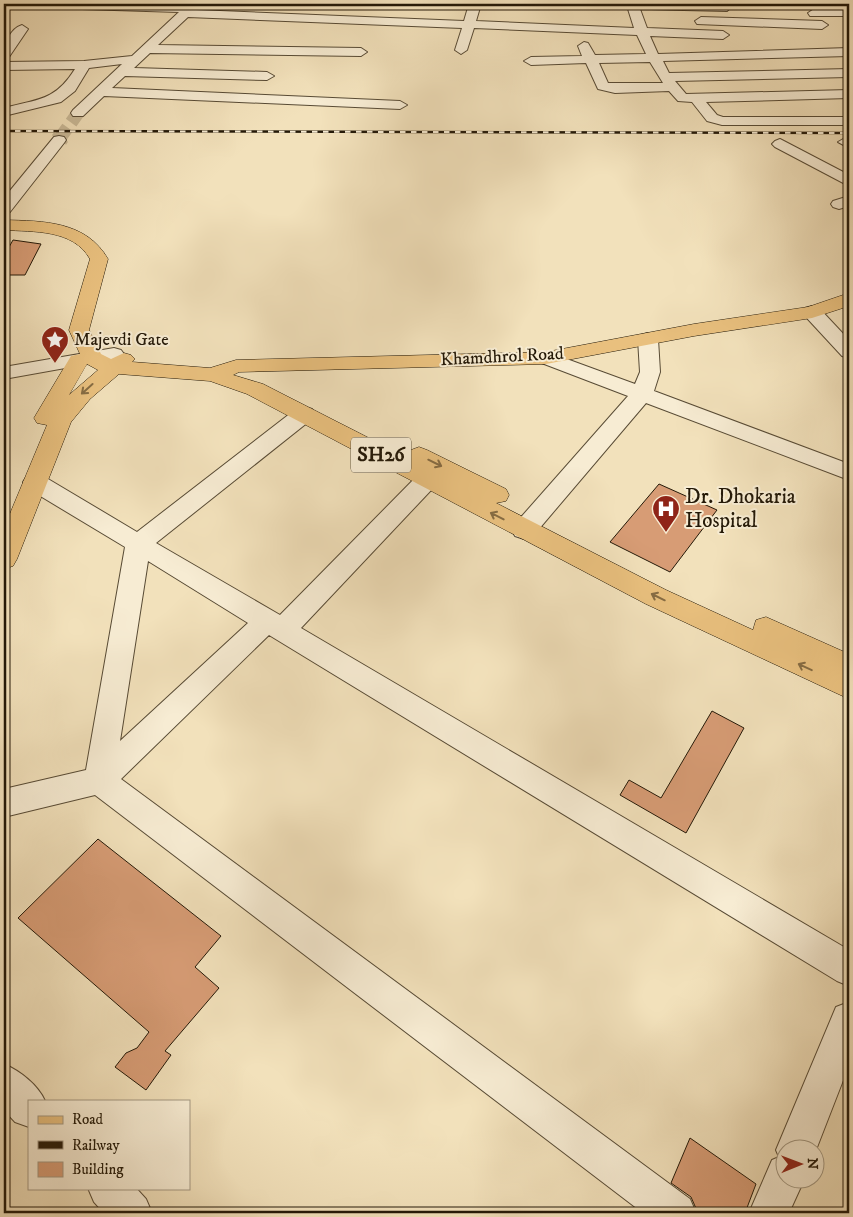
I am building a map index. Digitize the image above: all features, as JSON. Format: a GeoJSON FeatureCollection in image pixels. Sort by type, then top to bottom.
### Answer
{"type":"FeatureCollection","features":[{"type":"Feature","properties":{"kind":"main road"},"geometry":{"type":"LineString","coordinates":[[4,220],[48,222],[70,226],[86,231],[106,244],[115,254],[113,269],[98,310],[98,330],[106,347],[105,360],[82,394],[60,420],[4,558]]}},
{"type":"Feature","properties":{"kind":"main road"},"geometry":{"type":"LineString","coordinates":[[4,225],[56,231],[88,243],[96,251],[99,259],[79,321],[78,330],[105,360]]}},
{"type":"Feature","properties":{"kind":"main road","name":"Khamdhrol Road"},"geometry":{"type":"LineString","coordinates":[[212,375],[236,366],[546,358],[812,312],[849,299]]}},
{"type":"Feature","properties":{"kind":"main road"},"geometry":{"type":"LineString","coordinates":[[4,516],[46,414],[105,360]]}},
{"type":"Feature","properties":{"kind":"main road","name":"SH26"},"geometry":{"type":"LineString","coordinates":[[105,360],[236,366],[255,373],[455,473],[530,523],[656,597],[849,687]]}},
{"type":"Feature","properties":{"kind":"main road","name":"SH26"},"geometry":{"type":"LineString","coordinates":[[105,360],[212,375],[254,389],[427,480],[627,563],[849,667]]}},
{"type":"Feature","properties":{"kind":"street"},"geometry":{"type":"LineString","coordinates":[[17,4],[190,9],[313,27],[468,26],[723,35]]}},
{"type":"Feature","properties":{"kind":"street"},"geometry":{"type":"LineString","coordinates":[[215,25],[246,4]]}},
{"type":"Feature","properties":{"kind":"street"},"geometry":{"type":"LineString","coordinates":[[291,65],[327,4]]}},
{"type":"Feature","properties":{"kind":"street"},"geometry":{"type":"LineString","coordinates":[[587,4],[632,11],[723,9]]}},
{"type":"Feature","properties":{"kind":"street"},"geometry":{"type":"LineString","coordinates":[[78,112],[190,9]]}},
{"type":"Feature","properties":{"kind":"street"},"geometry":{"type":"LineString","coordinates":[[463,42],[473,10]]}},
{"type":"Feature","properties":{"kind":"street"},"geometry":{"type":"LineString","coordinates":[[748,10],[758,38]]}},
{"type":"Feature","properties":{"kind":"street"},"geometry":{"type":"LineString","coordinates":[[632,11],[653,19]]}},
{"type":"Feature","properties":{"kind":"street"},"geometry":{"type":"LineString","coordinates":[[632,11],[652,52],[668,79],[683,98],[843,94]]}},
{"type":"Feature","properties":{"kind":"street"},"geometry":{"type":"LineString","coordinates":[[786,11],[801,41],[792,41],[793,47],[813,68],[843,94],[849,108]]}},
{"type":"Feature","properties":{"kind":"street"},"geometry":{"type":"LineString","coordinates":[[814,13],[849,13]]}},
{"type":"Feature","properties":{"kind":"street"},"geometry":{"type":"LineString","coordinates":[[689,20],[793,24],[825,28]]}},
{"type":"Feature","properties":{"kind":"street"},"geometry":{"type":"LineString","coordinates":[[716,22],[734,56],[783,121]]}},
{"type":"Feature","properties":{"kind":"street"},"geometry":{"type":"LineString","coordinates":[[4,54],[22,29]]}},
{"type":"Feature","properties":{"kind":"street"},"geometry":{"type":"LineString","coordinates":[[539,41],[554,29]]}},
{"type":"Feature","properties":{"kind":"street"},"geometry":{"type":"LineString","coordinates":[[576,29],[603,86],[608,88],[668,79],[748,75],[849,63]]}},
{"type":"Feature","properties":{"kind":"street"},"geometry":{"type":"LineString","coordinates":[[194,49],[205,37]]}},
{"type":"Feature","properties":{"kind":"street"},"geometry":{"type":"LineString","coordinates":[[147,49],[301,49],[361,52]]}},
{"type":"Feature","properties":{"kind":"street"},"geometry":{"type":"LineString","coordinates":[[540,75],[531,61],[588,54],[652,52],[734,56],[849,73]]}},
{"type":"Feature","properties":{"kind":"street"},"geometry":{"type":"LineString","coordinates":[[813,68],[849,52]]}},
{"type":"Feature","properties":{"kind":"street"},"geometry":{"type":"LineString","coordinates":[[4,66],[84,65],[136,59]]}},
{"type":"Feature","properties":{"kind":"street"},"geometry":{"type":"LineString","coordinates":[[260,99],[272,60]]}},
{"type":"Feature","properties":{"kind":"street"},"geometry":{"type":"LineString","coordinates":[[4,112],[56,99],[70,88],[84,65]]}},
{"type":"Feature","properties":{"kind":"street"},"geometry":{"type":"LineString","coordinates":[[813,68],[849,83]]}},
{"type":"Feature","properties":{"kind":"street"},"geometry":{"type":"LineString","coordinates":[[122,72],[267,76]]}},
{"type":"Feature","properties":{"kind":"street"},"geometry":{"type":"LineString","coordinates":[[645,73],[668,79]]}},
{"type":"Feature","properties":{"kind":"street"},"geometry":{"type":"LineString","coordinates":[[581,75],[616,74]]}},
{"type":"Feature","properties":{"kind":"street"},"geometry":{"type":"LineString","coordinates":[[100,92],[400,105]]}},
{"type":"Feature","properties":{"kind":"street"},"geometry":{"type":"LineString","coordinates":[[696,98],[712,118],[717,120],[849,121]]}},
{"type":"Feature","properties":{"kind":"street"},"geometry":{"type":"LineString","coordinates":[[4,208],[59,140]]}},
{"type":"Feature","properties":{"kind":"street"},"geometry":{"type":"LineString","coordinates":[[780,144],[849,181]]}},
{"type":"Feature","properties":{"kind":"street"},"geometry":{"type":"LineString","coordinates":[[812,312],[849,352]]}},
{"type":"Feature","properties":{"kind":"street"},"geometry":{"type":"LineString","coordinates":[[530,523],[642,394],[650,372],[648,339]]}},
{"type":"Feature","properties":{"kind":"street"},"geometry":{"type":"LineString","coordinates":[[546,358],[849,472]]}},
{"type":"Feature","properties":{"kind":"street"},"geometry":{"type":"LineString","coordinates":[[4,373],[105,360]]}},
{"type":"Feature","properties":{"kind":"street"},"geometry":{"type":"LineString","coordinates":[[99,780],[138,544],[304,414]]}},
{"type":"Feature","properties":{"kind":"street"},"geometry":{"type":"LineString","coordinates":[[4,803],[99,780],[274,625],[427,480]]}},
{"type":"Feature","properties":{"kind":"street"},"geometry":{"type":"LineString","coordinates":[[35,482],[849,969]]}},
{"type":"Feature","properties":{"kind":"street"},"geometry":{"type":"LineString","coordinates":[[99,780],[676,1213]]}},
{"type":"Feature","properties":{"kind":"street"},"geometry":{"type":"LineString","coordinates":[[800,1140],[849,1020]]}},
{"type":"Feature","properties":{"kind":"street"},"geometry":{"type":"LineString","coordinates":[[4,1083],[28,1107]]}},
{"type":"Feature","properties":{"kind":"street"},"geometry":{"type":"LineString","coordinates":[[110,1190],[132,1213]]}},
{"type":"Feature","properties":{"kind":"street"},"geometry":{"type":"LineString","coordinates":[[769,1213],[779,1190]]}},
{"type":"Feature","properties":{"kind":"building"},"geometry":{"type":"Polygon","coordinates":[[[13,240],[41,244],[25,275],[4,275],[4,256],[13,240]]]}},
{"type":"Feature","properties":{"kind":"building"},"geometry":{"type":"Polygon","coordinates":[[[659,484],[717,510],[670,572],[610,542],[659,484]]]}},
{"type":"Feature","properties":{"kind":"building"},"geometry":{"type":"Polygon","coordinates":[[[712,711],[744,728],[686,833],[620,795],[629,780],[661,798],[712,711]]]}},
{"type":"Feature","properties":{"kind":"building"},"geometry":{"type":"Polygon","coordinates":[[[98,839],[221,936],[195,967],[219,988],[165,1051],[171,1055],[146,1090],[115,1067],[126,1053],[137,1048],[149,1032],[18,918],[98,839]]]}},
{"type":"Feature","properties":{"kind":"building"},"geometry":{"type":"Polygon","coordinates":[[[690,1138],[756,1184],[745,1213],[698,1213],[691,1197],[671,1183],[690,1138]]]}},
{"type":"Feature","properties":{"kind":"tunnel"},"geometry":{"type":"LineString","coordinates":[[60,138],[78,113]]}},
{"type":"Feature","properties":{"kind":"railway"},"geometry":{"type":"LineString","coordinates":[[4,131],[849,133]]}},
{"type":"Feature","properties":{"kind":"place","name":"Majevdi Gate"},"geometry":{"type":"Point","coordinates":[55,364]}},
{"type":"Feature","properties":{"kind":"place","name":"Dr. Dhokaria Hospital"},"geometry":{"type":"Point","coordinates":[666,533]}}]}
